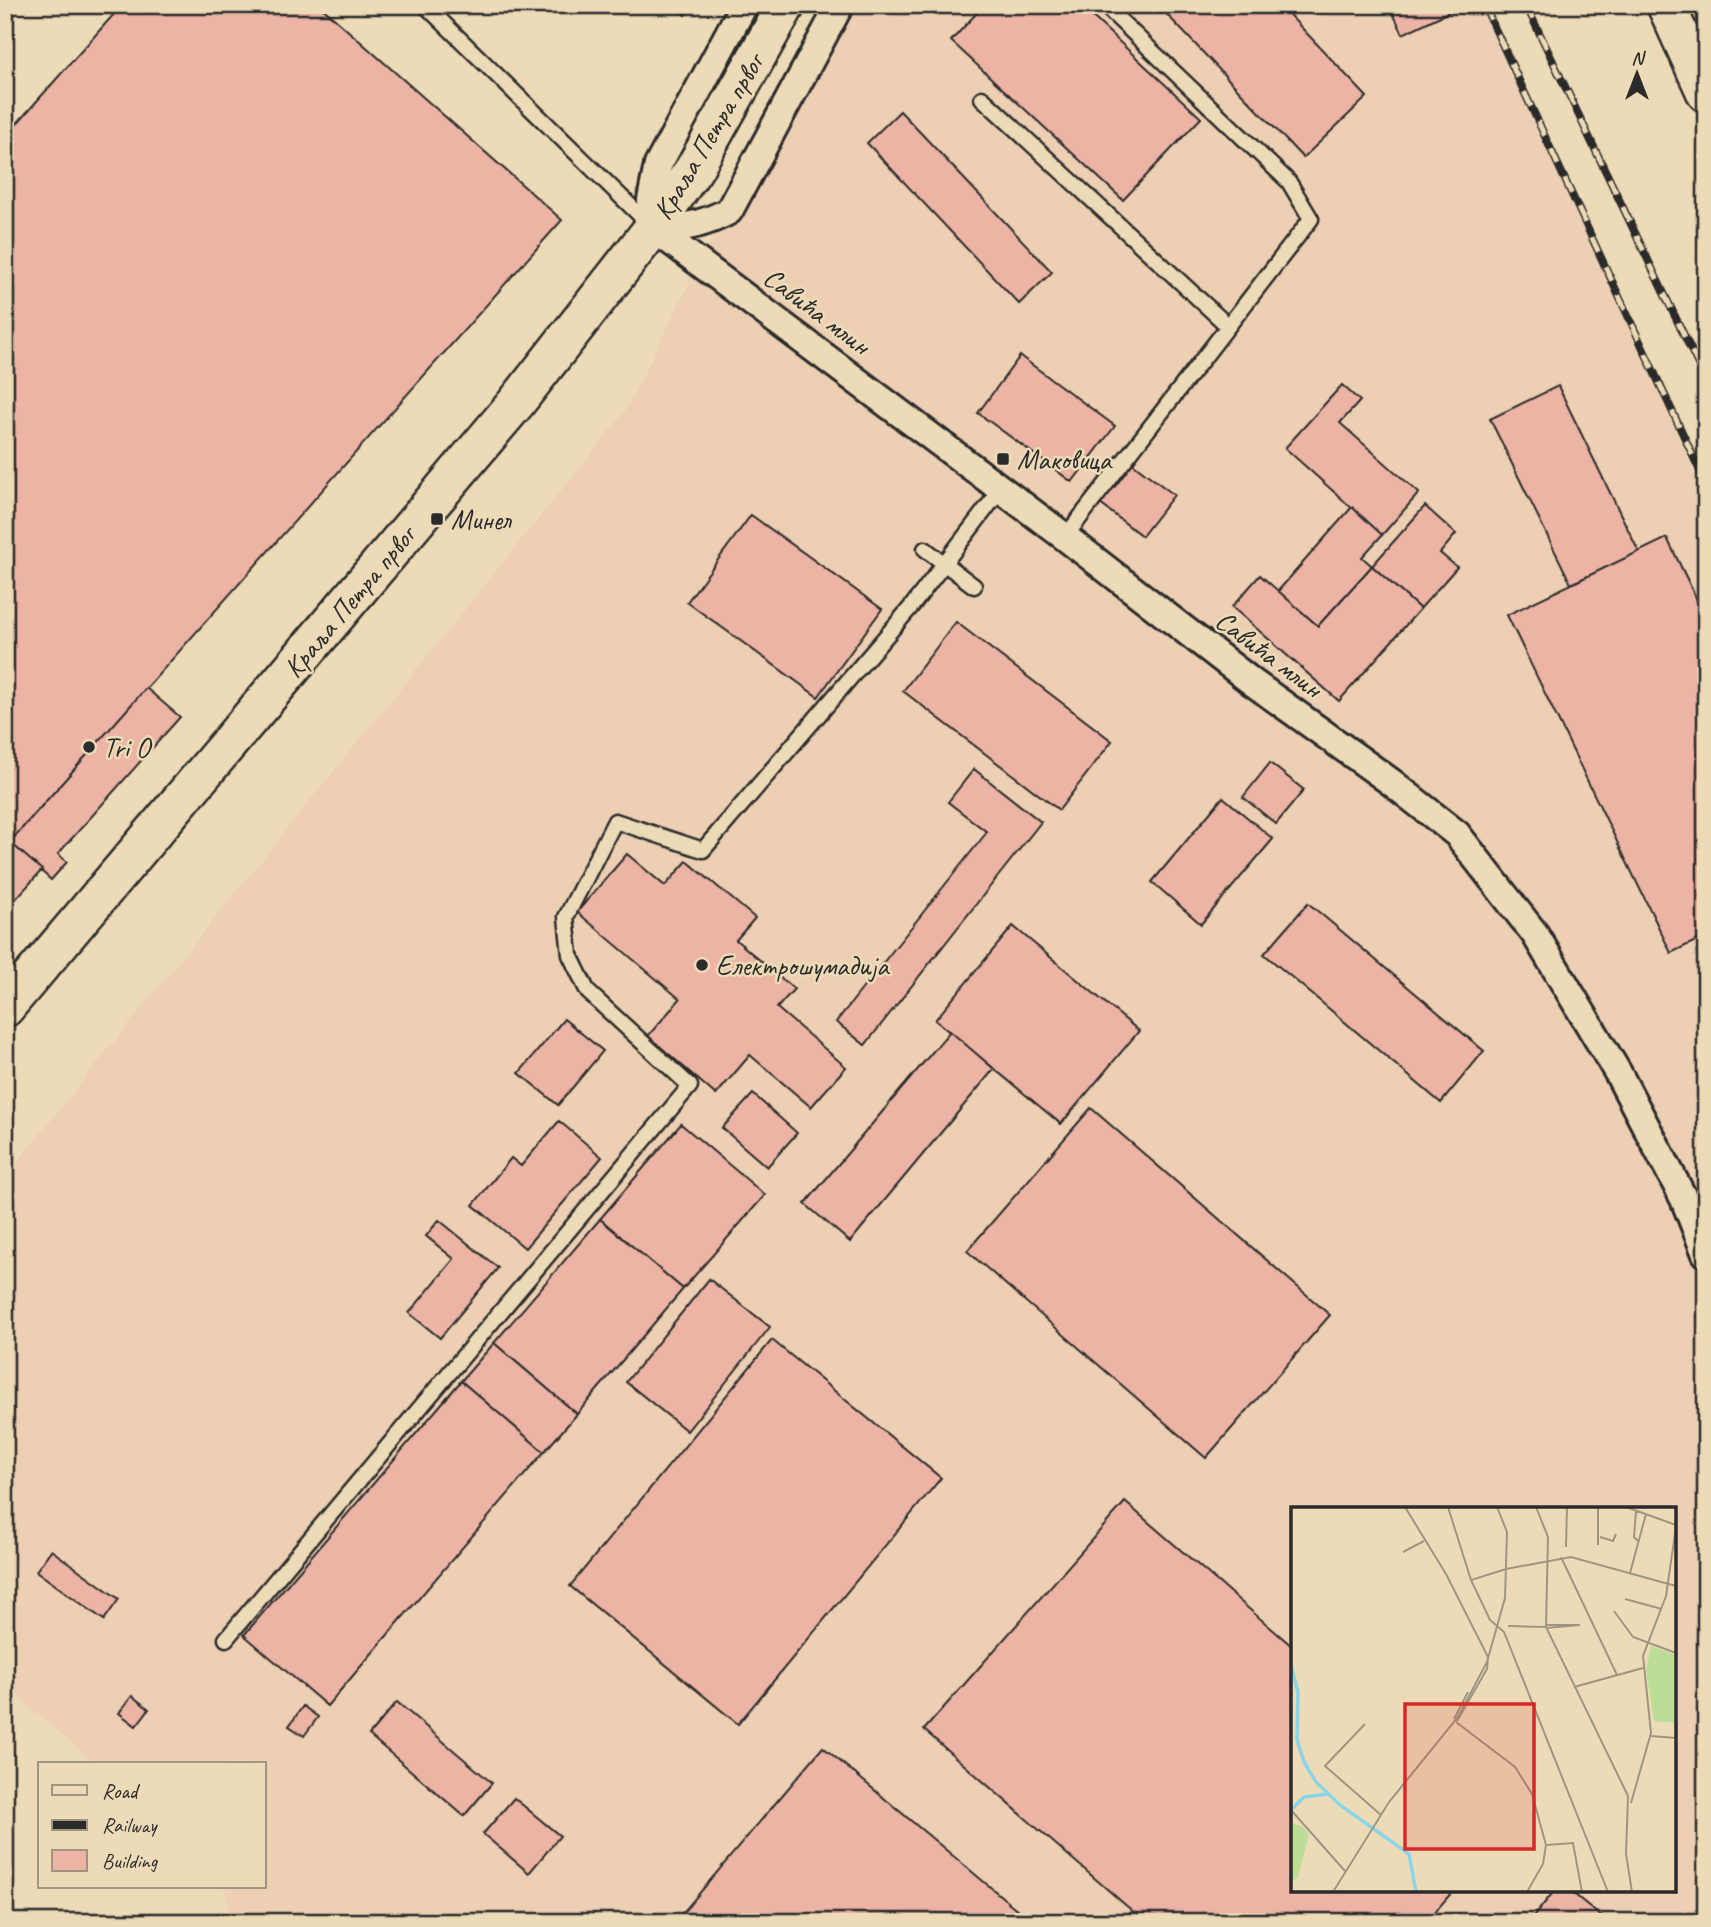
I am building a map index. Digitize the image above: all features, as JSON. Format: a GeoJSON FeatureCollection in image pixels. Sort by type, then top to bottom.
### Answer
{"type":"FeatureCollection","features":[{"type":"Feature","properties":{"kind":"main road","name":"Краља Петра првог"},"geometry":{"type":"LineString","coordinates":[[5,1008],[516,403],[653,228],[694,169],[786,5]]}},
{"type":"Feature","properties":{"kind":"main road"},"geometry":{"type":"LineString","coordinates":[[1666,5],[1706,93]]}},
{"type":"Feature","properties":{"kind":"street"},"geometry":{"type":"LineString","coordinates":[[744,5],[658,165],[650,200],[653,228],[687,227],[729,211],[841,5]]}},
{"type":"Feature","properties":{"kind":"street","name":"Савића млин"},"geometry":{"type":"LineString","coordinates":[[653,228],[1457,834],[1535,934],[1611,1061],[1684,1199],[1706,1254]]}},
{"type":"Feature","properties":{"kind":"lane"},"geometry":{"type":"LineString","coordinates":[[425,5],[653,228]]}},
{"type":"Feature","properties":{"kind":"lane"},"geometry":{"type":"LineString","coordinates":[[1065,537],[1311,219],[1289,182],[1104,5]]}},
{"type":"Feature","properties":{"kind":"lane"},"geometry":{"type":"LineString","coordinates":[[982,98],[1228,326]]}},
{"type":"Feature","properties":{"kind":"lane"},"geometry":{"type":"LineString","coordinates":[[226,1639],[690,1086],[587,992],[570,955],[566,917],[615,821],[703,850],[911,607],[1001,489]]}},
{"type":"Feature","properties":{"kind":"lane"},"geometry":{"type":"LineString","coordinates":[[925,549],[974,586]]}},
{"type":"Feature","properties":{"kind":"shaded area"},"geometry":{"type":"Polygon","coordinates":[[[829,5],[1480,5],[1627,317],[1706,501],[1706,1922],[231,1922],[225,1888],[266,1888],[266,1762],[94,1762],[5,1686],[5,1177],[624,413],[829,5]]]}},
{"type":"Feature","properties":{"kind":"building"},"geometry":{"type":"Polygon","coordinates":[[[122,5],[319,5],[562,220],[10,842],[5,838],[5,137],[122,5]]]}},
{"type":"Feature","properties":{"kind":"building"},"geometry":{"type":"Polygon","coordinates":[[[674,5],[693,5],[685,15],[674,5]]]}},
{"type":"Feature","properties":{"kind":"building"},"geometry":{"type":"Polygon","coordinates":[[[984,5],[1080,5],[1201,118],[1123,200],[951,41],[984,5]]]}},
{"type":"Feature","properties":{"kind":"building"},"geometry":{"type":"Polygon","coordinates":[[[1158,5],[1280,5],[1367,97],[1303,158],[1158,5]]]}},
{"type":"Feature","properties":{"kind":"building"},"geometry":{"type":"Polygon","coordinates":[[[1389,5],[1461,5],[1461,6],[1403,34],[1389,5]]]}},
{"type":"Feature","properties":{"kind":"building"},"geometry":{"type":"Polygon","coordinates":[[[900,111],[1052,272],[1019,304],[867,143],[900,111]]]}},
{"type":"Feature","properties":{"kind":"building"},"geometry":{"type":"Polygon","coordinates":[[[1020,356],[1115,426],[1072,482],[978,413],[1020,356]]]}},
{"type":"Feature","properties":{"kind":"building"},"geometry":{"type":"Polygon","coordinates":[[[1342,385],[1360,401],[1340,423],[1419,493],[1382,535],[1285,448],[1342,385]]]}},
{"type":"Feature","properties":{"kind":"building"},"geometry":{"type":"Polygon","coordinates":[[[1558,386],[1639,552],[1571,584],[1490,419],[1558,386]]]}},
{"type":"Feature","properties":{"kind":"building"},"geometry":{"type":"Polygon","coordinates":[[[1131,462],[1174,495],[1142,536],[1099,503],[1131,462]]]}},
{"type":"Feature","properties":{"kind":"building"},"geometry":{"type":"Polygon","coordinates":[[[1425,506],[1456,534],[1440,553],[1457,567],[1420,609],[1372,566],[1425,506]]]}},
{"type":"Feature","properties":{"kind":"building"},"geometry":{"type":"Polygon","coordinates":[[[1352,507],[1382,535],[1362,557],[1372,566],[1318,626],[1278,591],[1352,507]]]}},
{"type":"Feature","properties":{"kind":"building"},"geometry":{"type":"Polygon","coordinates":[[[751,515],[882,609],[818,697],[687,602],[751,515]]]}},
{"type":"Feature","properties":{"kind":"building"},"geometry":{"type":"Polygon","coordinates":[[[1667,538],[1706,618],[1706,936],[1671,953],[1507,615],[1667,538]]]}},
{"type":"Feature","properties":{"kind":"building"},"geometry":{"type":"Polygon","coordinates":[[[1372,566],[1420,609],[1339,701],[1232,607],[1260,575],[1318,626],[1372,566]]]}},
{"type":"Feature","properties":{"kind":"building"},"geometry":{"type":"Polygon","coordinates":[[[956,622],[1112,741],[1059,810],[903,691],[956,622]]]}},
{"type":"Feature","properties":{"kind":"building"},"geometry":{"type":"Polygon","coordinates":[[[146,688],[180,717],[58,854],[67,862],[51,880],[10,842],[146,688]]]}},
{"type":"Feature","properties":{"kind":"building"},"geometry":{"type":"Polygon","coordinates":[[[1270,763],[1304,790],[1276,824],[1243,797],[1270,763]]]}},
{"type":"Feature","properties":{"kind":"building"},"geometry":{"type":"Polygon","coordinates":[[[974,769],[1041,822],[865,1045],[836,1022],[987,832],[948,802],[974,769]]]}},
{"type":"Feature","properties":{"kind":"building"},"geometry":{"type":"Polygon","coordinates":[[[1223,797],[1273,839],[1201,924],[1152,882],[1223,797]]]}},
{"type":"Feature","properties":{"kind":"building"},"geometry":{"type":"Polygon","coordinates":[[[5,838],[42,870],[5,911],[5,838]]]}},
{"type":"Feature","properties":{"kind":"building","name":"Електрошумадија"},"geometry":{"type":"Polygon","coordinates":[[[627,854],[665,886],[687,861],[755,918],[736,940],[794,989],[777,1008],[846,1067],[811,1107],[750,1055],[716,1095],[648,1036],[680,999],[577,912],[627,854]]]}},
{"type":"Feature","properties":{"kind":"building"},"geometry":{"type":"Polygon","coordinates":[[[1308,903],[1484,1051],[1441,1103],[1264,954],[1308,903]]]}},
{"type":"Feature","properties":{"kind":"building"},"geometry":{"type":"Polygon","coordinates":[[[1013,926],[1139,1031],[1061,1124],[935,1020],[1013,926]]]}},
{"type":"Feature","properties":{"kind":"building"},"geometry":{"type":"Polygon","coordinates":[[[564,1019],[603,1051],[558,1105],[519,1073],[564,1019]]]}},
{"type":"Feature","properties":{"kind":"building"},"geometry":{"type":"Polygon","coordinates":[[[950,1031],[994,1069],[850,1242],[805,1204],[950,1031]]]}},
{"type":"Feature","properties":{"kind":"building"},"geometry":{"type":"Polygon","coordinates":[[[753,1094],[797,1133],[767,1167],[722,1128],[753,1094]]]}},
{"type":"Feature","properties":{"kind":"building"},"geometry":{"type":"Polygon","coordinates":[[[1091,1108],[1330,1315],[1206,1458],[967,1251],[1091,1108]]]}},
{"type":"Feature","properties":{"kind":"building"},"geometry":{"type":"Polygon","coordinates":[[[559,1121],[602,1157],[525,1248],[473,1205],[511,1158],[521,1166],[559,1121]]]}},
{"type":"Feature","properties":{"kind":"building"},"geometry":{"type":"Polygon","coordinates":[[[681,1124],[765,1195],[683,1289],[600,1219],[681,1124]]]}},
{"type":"Feature","properties":{"kind":"building"},"geometry":{"type":"Polygon","coordinates":[[[600,1219],[683,1289],[577,1414],[494,1343],[600,1219]]]}},
{"type":"Feature","properties":{"kind":"building"},"geometry":{"type":"Polygon","coordinates":[[[439,1220],[498,1268],[440,1338],[409,1313],[454,1259],[426,1236],[439,1220]]]}},
{"type":"Feature","properties":{"kind":"building"},"geometry":{"type":"Polygon","coordinates":[[[709,1279],[770,1327],[687,1431],[626,1382],[709,1279]]]}},
{"type":"Feature","properties":{"kind":"building"},"geometry":{"type":"Polygon","coordinates":[[[772,1340],[941,1478],[738,1724],[570,1586],[772,1340]]]}},
{"type":"Feature","properties":{"kind":"building"},"geometry":{"type":"Polygon","coordinates":[[[494,1343],[577,1414],[544,1452],[461,1381],[494,1343]]]}},
{"type":"Feature","properties":{"kind":"building"},"geometry":{"type":"Polygon","coordinates":[[[461,1381],[544,1452],[327,1706],[244,1635],[461,1381]]]}},
{"type":"Feature","properties":{"kind":"building"},"geometry":{"type":"Polygon","coordinates":[[[1125,1502],[1291,1645],[1291,1892],[1452,1892],[1426,1922],[1145,1922],[924,1730],[1125,1502]]]}},
{"type":"Feature","properties":{"kind":"building"},"geometry":{"type":"Polygon","coordinates":[[[51,1550],[119,1599],[104,1620],[36,1571],[51,1550]]]}},
{"type":"Feature","properties":{"kind":"building"},"geometry":{"type":"Polygon","coordinates":[[[132,1696],[149,1709],[136,1726],[119,1713],[132,1696]]]}},
{"type":"Feature","properties":{"kind":"building"},"geometry":{"type":"Polygon","coordinates":[[[397,1702],[492,1783],[464,1816],[369,1735],[397,1702]]]}},
{"type":"Feature","properties":{"kind":"building"},"geometry":{"type":"Polygon","coordinates":[[[303,1706],[318,1717],[304,1736],[289,1726],[303,1706]]]}},
{"type":"Feature","properties":{"kind":"building"},"geometry":{"type":"Polygon","coordinates":[[[823,1747],[1032,1922],[675,1922],[823,1747]]]}},
{"type":"Feature","properties":{"kind":"building"},"geometry":{"type":"Polygon","coordinates":[[[514,1798],[560,1836],[529,1873],[483,1834],[514,1798]]]}},
{"type":"Feature","properties":{"kind":"building"},"geometry":{"type":"Polygon","coordinates":[[[1553,1892],[1571,1892],[1608,1922],[1529,1922],[1553,1892]]]}},
{"type":"Feature","properties":{"kind":"railway"},"geometry":{"type":"LineString","coordinates":[[1484,5],[1706,484]]}},
{"type":"Feature","properties":{"kind":"railway"},"geometry":{"type":"LineString","coordinates":[[1526,5],[1706,381]]}},
{"type":"Feature","properties":{"kind":"place","name":"Маковица"},"geometry":{"type":"Point","coordinates":[1003,459]}},
{"type":"Feature","properties":{"kind":"place","name":"Минел"},"geometry":{"type":"Point","coordinates":[437,519]}},
{"type":"Feature","properties":{"kind":"place","name":"Tri O"},"geometry":{"type":"Point","coordinates":[89,747]}},
{"type":"Feature","properties":{"kind":"place","name":"Електрошумадија"},"geometry":{"type":"Point","coordinates":[702,965]}}]}
